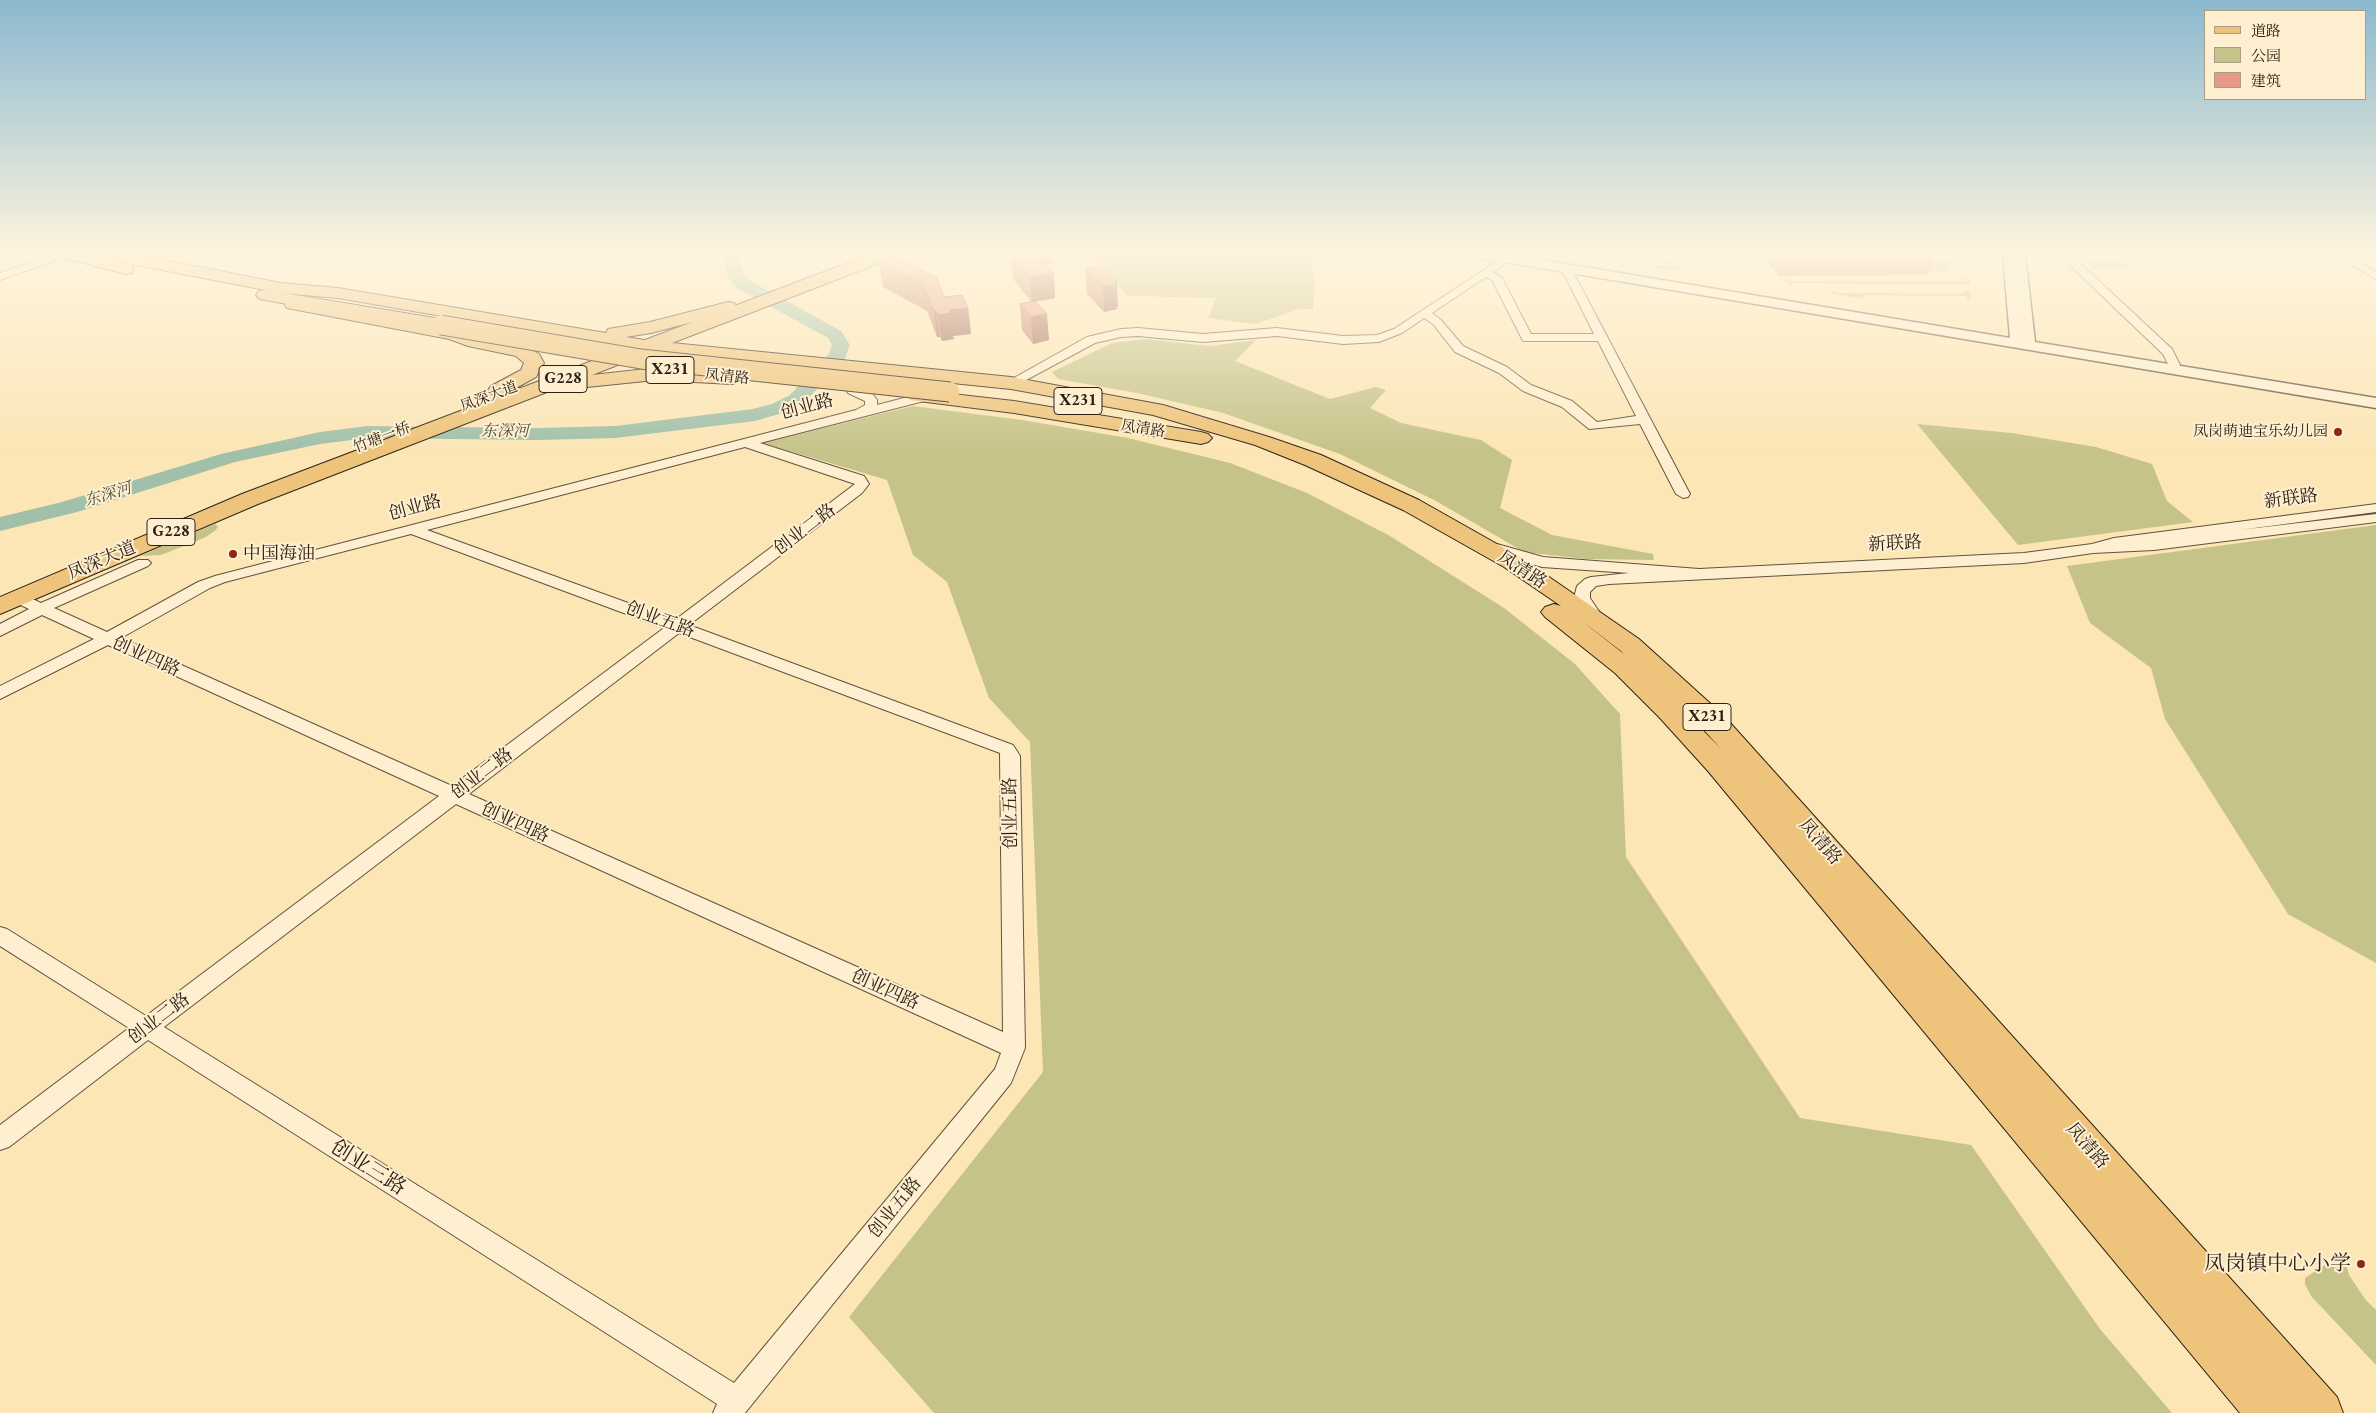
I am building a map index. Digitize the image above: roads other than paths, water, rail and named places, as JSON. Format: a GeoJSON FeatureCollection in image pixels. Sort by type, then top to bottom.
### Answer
{"type":"FeatureCollection","features":[{"type":"Feature","properties":{"kind":"main road","name":"凤清路"},"geometry":{"type":"LineString","coordinates":[[401,320],[448,326],[641,359],[943,391],[1014,407],[1138,429],[1196,430],[1254,438],[1313,460],[1411,505],[1478,542],[1596,619],[1657,669],[1745,757],[2321,1413]]}},
{"type":"Feature","properties":{"kind":"main road","name":"凤清路"},"geometry":{"type":"LineString","coordinates":[[490,320],[640,345],[753,357],[861,391],[1010,383],[1147,407],[1234,447],[1302,471],[1398,516],[1462,552],[1528,593],[1592,640],[1676,718],[1725,772],[2269,1413]]}},
{"type":"Feature","properties":{"kind":"main road"},"geometry":{"type":"LineString","coordinates":[[535,328],[588,333],[615,333],[686,320]]}},
{"type":"Feature","properties":{"kind":"main road","name":"凤深大道"},"geometry":{"type":"LineString","coordinates":[[464,410],[706,320]]}},
{"type":"Feature","properties":{"kind":"main road"},"geometry":{"type":"LineString","coordinates":[[721,320],[710,333],[710,340],[721,349],[753,357]]}},
{"type":"Feature","properties":{"kind":"main road","name":"凤清路"},"geometry":{"type":"LineString","coordinates":[[448,326],[599,360],[732,378],[861,391],[943,391]]}},
{"type":"Feature","properties":{"kind":"main road","name":"G228"},"geometry":{"type":"LineString","coordinates":[[448,326],[475,342],[522,352],[534,360],[532,369],[520,380],[478,398],[464,410]]}},
{"type":"Feature","properties":{"kind":"main road"},"geometry":{"type":"LineString","coordinates":[[464,410],[548,389],[608,377],[655,374],[732,378]]}},
{"type":"Feature","properties":{"kind":"main road","name":"竹塘一桥"},"geometry":{"type":"LineString","coordinates":[[345,463],[464,410]]}},
{"type":"Feature","properties":{"kind":"main road","name":"竹塘一桥"},"geometry":{"type":"LineString","coordinates":[[315,463],[464,410]]}},
{"type":"Feature","properties":{"kind":"main road","name":"凤深大道"},"geometry":{"type":"LineString","coordinates":[[6,599],[184,515],[315,463]]}},
{"type":"Feature","properties":{"kind":"main road","name":"凤深大道"},"geometry":{"type":"LineString","coordinates":[[6,599],[241,503],[345,463]]}},
{"type":"Feature","properties":{"kind":"street"},"geometry":{"type":"LineString","coordinates":[[1010,383],[1091,340],[1113,334],[1138,332],[1203,338],[1277,332],[1361,340],[1389,335],[1413,320]]}},
{"type":"Feature","properties":{"kind":"street"},"geometry":{"type":"LineString","coordinates":[[1433,320],[1459,349],[1503,370],[1527,388],[1567,404],[1594,426],[1624,420],[1644,420]]}},
{"type":"Feature","properties":{"kind":"street"},"geometry":{"type":"LineString","coordinates":[[1518,320],[1527,338],[1601,336]]}},
{"type":"Feature","properties":{"kind":"street"},"geometry":{"type":"LineString","coordinates":[[1592,320],[1683,494]]}},
{"type":"Feature","properties":{"kind":"street"},"geometry":{"type":"LineString","coordinates":[[1883,320],[2376,398]]}},
{"type":"Feature","properties":{"kind":"street"},"geometry":{"type":"LineString","coordinates":[[1888,320],[2376,404]]}},
{"type":"Feature","properties":{"kind":"street"},"geometry":{"type":"LineString","coordinates":[[2019,320],[2023,342]]}},
{"type":"Feature","properties":{"kind":"street"},"geometry":{"type":"LineString","coordinates":[[2022,320],[2023,342]]}},
{"type":"Feature","properties":{"kind":"street"},"geometry":{"type":"LineString","coordinates":[[2134,320],[2168,352],[2174,365]]}},
{"type":"Feature","properties":{"kind":"street","name":"创业路"},"geometry":{"type":"LineString","coordinates":[[0,694],[107,639],[204,585],[220,579],[745,443],[861,391]]}},
{"type":"Feature","properties":{"kind":"street","name":"创业二路"},"geometry":{"type":"LineString","coordinates":[[0,1139],[857,490],[862,484],[859,479],[745,443]]}},
{"type":"Feature","properties":{"kind":"street","name":"新联路"},"geometry":{"type":"LineString","coordinates":[[2094,548],[2114,542],[2376,508]]}},
{"type":"Feature","properties":{"kind":"street","name":"新联路"},"geometry":{"type":"LineString","coordinates":[[1596,619],[1582,598],[1585,586],[1591,582],[1609,579],[2024,558],[2094,548],[2154,546],[2376,518]]}},
{"type":"Feature","properties":{"kind":"street","name":"创业五路"},"geometry":{"type":"LineString","coordinates":[[411,529],[998,744],[1007,749],[1010,756],[1014,1048],[1010,1062],[1003,1076],[732,1407]]}},
{"type":"Feature","properties":{"kind":"street","name":"新联路"},"geometry":{"type":"LineString","coordinates":[[1478,542],[1511,555],[1542,562],[1699,574]]}},
{"type":"Feature","properties":{"kind":"street"},"geometry":{"type":"LineString","coordinates":[[0,631],[40,609],[143,563]]}},
{"type":"Feature","properties":{"kind":"street","name":"创业四路"},"geometry":{"type":"LineString","coordinates":[[6,599],[40,609],[1014,1048]]}},
{"type":"Feature","properties":{"kind":"street","name":"创业三路"},"geometry":{"type":"LineString","coordinates":[[0,935],[732,1407]]}},
{"type":"Feature","properties":{"kind":"waterway","name":"东深河"},"geometry":{"type":"LineString","coordinates":[[0,524],[69,507],[228,458],[320,438],[367,432],[538,434],[615,432],[755,415],[779,408],[797,399],[838,356],[841,345],[835,335],[808,320]]}},
{"type":"Feature","properties":{"kind":"place","name":"凤岗萌迪宝乐幼儿园"},"geometry":{"type":"Point","coordinates":[2338,432]}},
{"type":"Feature","properties":{"kind":"place","name":"中国海油"},"geometry":{"type":"Point","coordinates":[233,554]}},
{"type":"Feature","properties":{"kind":"place","name":"凤岗镇中心小学"},"geometry":{"type":"Point","coordinates":[2361,1264]}}]}
